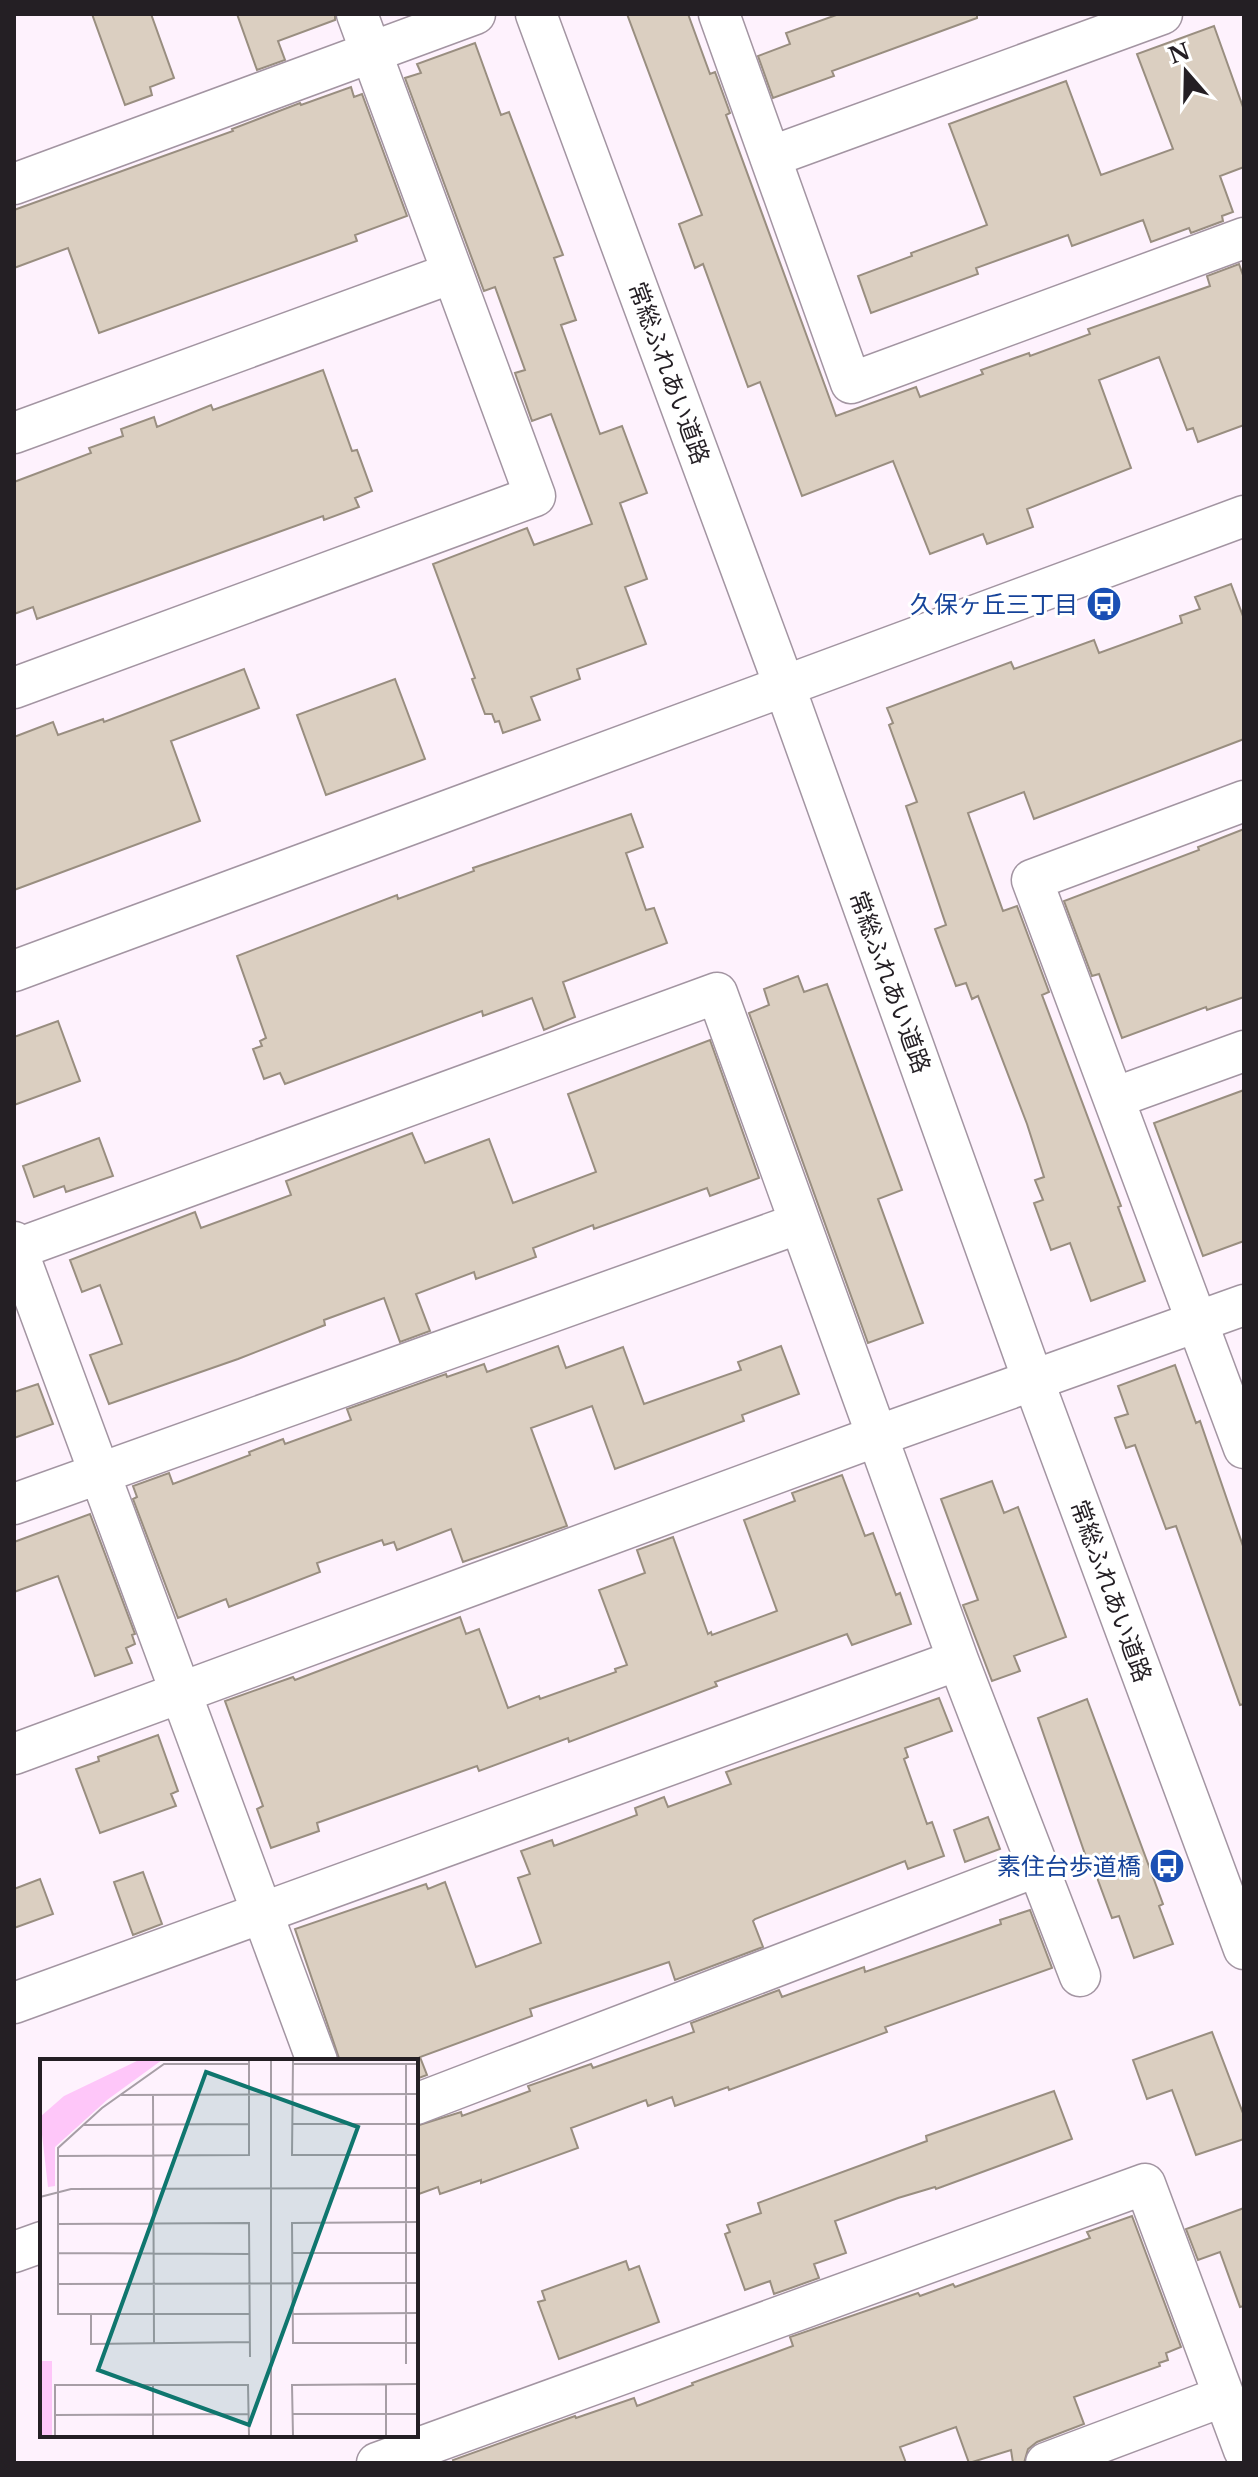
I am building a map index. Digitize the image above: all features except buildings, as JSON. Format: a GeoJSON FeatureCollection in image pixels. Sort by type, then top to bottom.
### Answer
{"type":"FeatureCollection","features":[{"type":"Feature","properties":{"kind":"street"},"geometry":{"type":"LineString","coordinates":[[14,688],[535,496],[357,14]]}},
{"type":"Feature","properties":{"kind":"street"},"geometry":{"type":"LineString","coordinates":[[14,184],[475,14]]}},
{"type":"Feature","properties":{"kind":"street","name":"常総ふれあい道路"},"geometry":{"type":"LineString","coordinates":[[536,14],[784,685],[1033,1380],[1244,1949]]}},
{"type":"Feature","properties":{"kind":"street"},"geometry":{"type":"LineString","coordinates":[[719,14],[851,383],[1244,238]]}},
{"type":"Feature","properties":{"kind":"street"},"geometry":{"type":"LineString","coordinates":[[770,157],[1162,14]]}},
{"type":"Feature","properties":{"kind":"street"},"geometry":{"type":"LineString","coordinates":[[14,433],[452,273]]}},
{"type":"Feature","properties":{"kind":"street"},"geometry":{"type":"LineString","coordinates":[[14,971],[1244,516]]}},
{"type":"Feature","properties":{"kind":"street"},"geometry":{"type":"LineString","coordinates":[[1244,801],[1032,880],[1244,1448]]}},
{"type":"Feature","properties":{"kind":"street"},"geometry":{"type":"LineString","coordinates":[[316,2059],[15,1247],[717,993],[958,1660],[1080,1976]]}},
{"type":"Feature","properties":{"kind":"street"},"geometry":{"type":"LineString","coordinates":[[1114,1098],[1244,1051]]}},
{"type":"Feature","properties":{"kind":"street"},"geometry":{"type":"LineString","coordinates":[[14,1504],[800,1223]]}},
{"type":"Feature","properties":{"kind":"street"},"geometry":{"type":"LineString","coordinates":[[14,1754],[877,1436],[1244,1305]]}},
{"type":"Feature","properties":{"kind":"street"},"geometry":{"type":"LineString","coordinates":[[14,2003],[958,1660]]}},
{"type":"Feature","properties":{"kind":"street"},"geometry":{"type":"LineString","coordinates":[[418,2103],[1038,1866]]}},
{"type":"Feature","properties":{"kind":"street"},"geometry":{"type":"LineString","coordinates":[[377,2463],[451,2450],[1145,2184],[1244,2450]]}},
{"type":"Feature","properties":{"kind":"street"},"geometry":{"type":"LineString","coordinates":[[14,2252],[40,2243]]}},
{"type":"Feature","properties":{"kind":"street"},"geometry":{"type":"LineString","coordinates":[[1046,2463],[1224,2396]]}},
{"type":"Feature","properties":{"kind":"place","name":"久保ヶ丘三丁目"},"geometry":{"type":"Point","coordinates":[1104,604]}},
{"type":"Feature","properties":{"kind":"place","name":"素住台歩道橋"},"geometry":{"type":"Point","coordinates":[1167,1866]}}]}
